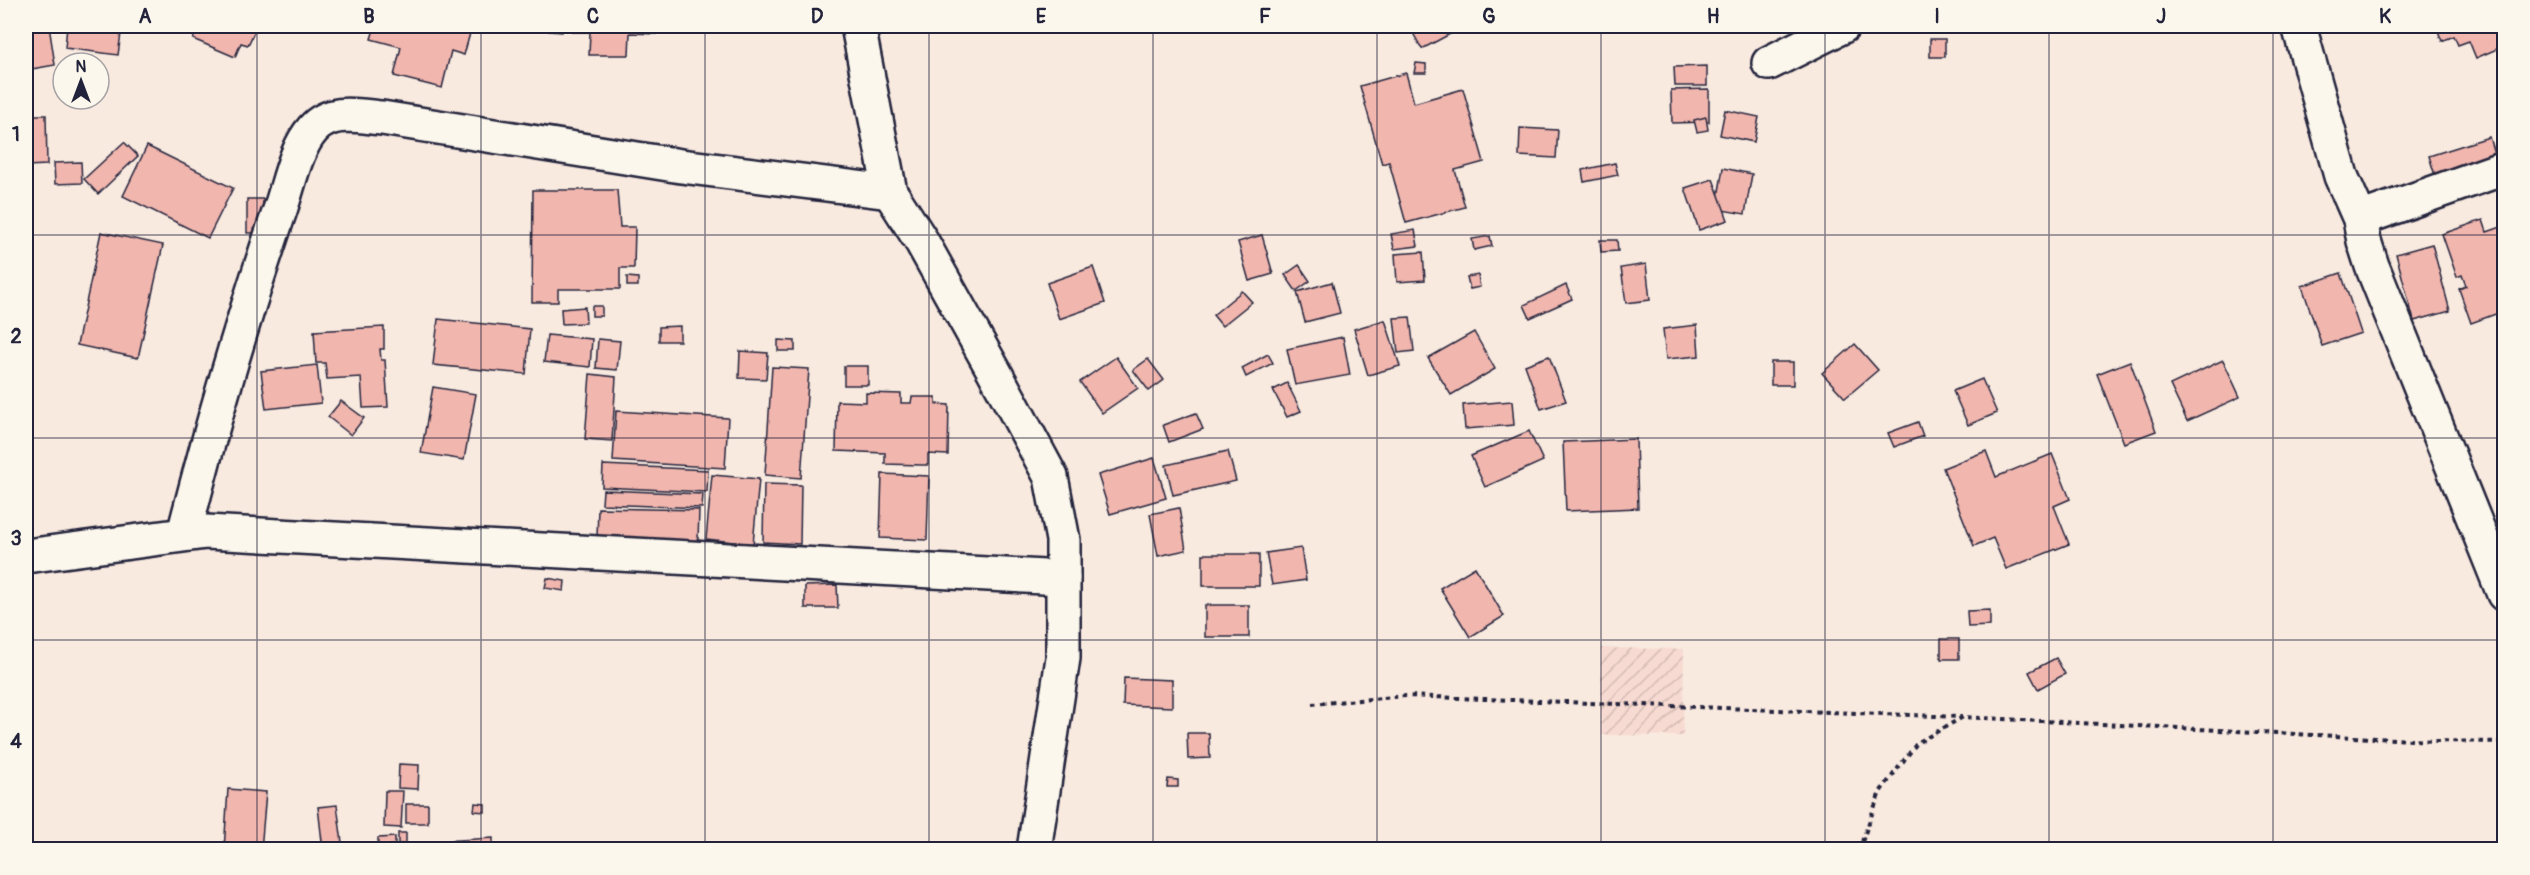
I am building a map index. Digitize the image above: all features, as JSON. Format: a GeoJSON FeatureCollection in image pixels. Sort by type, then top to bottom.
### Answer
{"type":"FeatureCollection","features":[{"type":"Feature","properties":{"kind":"street"},"geometry":{"type":"LineString","coordinates":[[858,26],[890,192],[922,242],[1051,477],[1063,540],[1064,658],[1034,849]]}},
{"type":"Feature","properties":{"kind":"street"},"geometry":{"type":"LineString","coordinates":[[1769,63],[1843,26]]}},
{"type":"Feature","properties":{"kind":"street"},"geometry":{"type":"LineString","coordinates":[[2299,26],[2341,176],[2360,219],[2372,266],[2505,594]]}},
{"type":"Feature","properties":{"kind":"street"},"geometry":{"type":"LineString","coordinates":[[184,534],[219,397],[298,160],[313,129],[333,116],[382,118],[681,166],[890,192]]}},
{"type":"Feature","properties":{"kind":"street"},"geometry":{"type":"LineString","coordinates":[[2360,219],[2505,168]]}},
{"type":"Feature","properties":{"kind":"street"},"geometry":{"type":"LineString","coordinates":[[26,556],[206,532],[1063,578]]}},
{"type":"Feature","properties":{"kind":"path"},"geometry":{"type":"LineString","coordinates":[[1311,704],[1406,696],[1963,717],[2433,741],[2505,742]]}},
{"type":"Feature","properties":{"kind":"path"},"geometry":{"type":"LineString","coordinates":[[1859,849],[1880,792],[1917,743],[1963,717]]}},
{"type":"Feature","properties":{"kind":"shaded area"},"geometry":{"type":"Polygon","coordinates":[[[1601,648],[1684,649],[1683,736],[1601,735],[1601,648]]]}},
{"type":"Feature","properties":{"kind":"building"},"geometry":{"type":"Polygon","coordinates":[[[26,26],[49,26],[53,51],[51,51],[51,66],[26,70],[26,26]]]}},
{"type":"Feature","properties":{"kind":"building"},"geometry":{"type":"Polygon","coordinates":[[[67,26],[122,26],[118,55],[111,54],[111,51],[65,48],[67,26]]]}},
{"type":"Feature","properties":{"kind":"building"},"geometry":{"type":"Polygon","coordinates":[[[199,26],[257,26],[248,45],[241,43],[235,57],[193,39],[199,26]]]}},
{"type":"Feature","properties":{"kind":"building"},"geometry":{"type":"Polygon","coordinates":[[[375,26],[472,26],[464,55],[451,51],[442,88],[394,76],[401,47],[371,39],[375,26]]]}},
{"type":"Feature","properties":{"kind":"building"},"geometry":{"type":"Polygon","coordinates":[[[549,26],[562,26],[562,32],[549,31],[549,26]]]}},
{"type":"Feature","properties":{"kind":"building"},"geometry":{"type":"Polygon","coordinates":[[[572,26],[657,26],[657,34],[630,33],[629,55],[589,55],[590,32],[572,32],[572,26]]]}},
{"type":"Feature","properties":{"kind":"building"},"geometry":{"type":"Polygon","coordinates":[[[893,26],[934,26],[895,35],[893,26]]]}},
{"type":"Feature","properties":{"kind":"building"},"geometry":{"type":"Polygon","coordinates":[[[1409,26],[1465,26],[1422,49],[1409,26]]]}},
{"type":"Feature","properties":{"kind":"building"},"geometry":{"type":"Polygon","coordinates":[[[2436,26],[2504,26],[2504,46],[2476,58],[2469,41],[2458,45],[2454,36],[2442,41],[2436,26]]]}},
{"type":"Feature","properties":{"kind":"building"},"geometry":{"type":"Polygon","coordinates":[[[1930,39],[1945,39],[1945,57],[1930,57],[1930,39]]]}},
{"type":"Feature","properties":{"kind":"building"},"geometry":{"type":"Polygon","coordinates":[[[1416,63],[1426,64],[1426,73],[1414,73],[1416,63]]]}},
{"type":"Feature","properties":{"kind":"building"},"geometry":{"type":"Polygon","coordinates":[[[1707,66],[1707,86],[1675,86],[1674,67],[1707,66]]]}},
{"type":"Feature","properties":{"kind":"building"},"geometry":{"type":"Polygon","coordinates":[[[1406,73],[1414,103],[1463,89],[1484,162],[1455,170],[1465,207],[1406,223],[1389,162],[1382,164],[1360,86],[1406,73]]]}},
{"type":"Feature","properties":{"kind":"building"},"geometry":{"type":"Polygon","coordinates":[[[1709,89],[1709,122],[1672,123],[1671,90],[1709,89]]]}},
{"type":"Feature","properties":{"kind":"building"},"geometry":{"type":"Polygon","coordinates":[[[1725,110],[1759,117],[1754,142],[1720,135],[1725,110]]]}},
{"type":"Feature","properties":{"kind":"building"},"geometry":{"type":"Polygon","coordinates":[[[26,115],[46,115],[47,165],[26,166],[26,115]]]}},
{"type":"Feature","properties":{"kind":"building"},"geometry":{"type":"Polygon","coordinates":[[[1706,117],[1708,130],[1697,132],[1694,120],[1706,117]]]}},
{"type":"Feature","properties":{"kind":"building"},"geometry":{"type":"Polygon","coordinates":[[[1520,128],[1558,130],[1556,158],[1519,156],[1520,128]]]}},
{"type":"Feature","properties":{"kind":"building"},"geometry":{"type":"Polygon","coordinates":[[[2489,137],[2497,163],[2437,182],[2429,156],[2489,137]]]}},
{"type":"Feature","properties":{"kind":"building"},"geometry":{"type":"Polygon","coordinates":[[[124,142],[138,156],[98,194],[84,179],[124,142]]]}},
{"type":"Feature","properties":{"kind":"building"},"geometry":{"type":"Polygon","coordinates":[[[147,146],[233,188],[208,238],[123,196],[147,146]]]}},
{"type":"Feature","properties":{"kind":"building"},"geometry":{"type":"Polygon","coordinates":[[[81,162],[82,183],[55,184],[54,163],[81,162]]]}},
{"type":"Feature","properties":{"kind":"building"},"geometry":{"type":"Polygon","coordinates":[[[1615,163],[1618,175],[1584,182],[1582,170],[1615,163]]]}},
{"type":"Feature","properties":{"kind":"building"},"geometry":{"type":"Polygon","coordinates":[[[1723,168],[1752,174],[1745,214],[1716,209],[1723,168]]]}},
{"type":"Feature","properties":{"kind":"building"},"geometry":{"type":"Polygon","coordinates":[[[1713,179],[1728,220],[1699,230],[1685,188],[1713,179]]]}},
{"type":"Feature","properties":{"kind":"building"},"geometry":{"type":"Polygon","coordinates":[[[533,190],[617,190],[620,227],[635,227],[634,268],[620,268],[620,289],[558,289],[558,302],[532,302],[533,190]]]}},
{"type":"Feature","properties":{"kind":"building"},"geometry":{"type":"Polygon","coordinates":[[[247,199],[263,199],[263,233],[247,233],[247,199]]]}},
{"type":"Feature","properties":{"kind":"building"},"geometry":{"type":"Polygon","coordinates":[[[2483,220],[2487,232],[2504,226],[2504,311],[2471,323],[2459,289],[2466,286],[2462,275],[2457,277],[2442,234],[2483,220]]]}},
{"type":"Feature","properties":{"kind":"building"},"geometry":{"type":"Polygon","coordinates":[[[1415,230],[1418,246],[1394,249],[1391,234],[1415,230]]]}},
{"type":"Feature","properties":{"kind":"building"},"geometry":{"type":"Polygon","coordinates":[[[101,232],[163,245],[138,358],[77,345],[101,232]]]}},
{"type":"Feature","properties":{"kind":"building"},"geometry":{"type":"Polygon","coordinates":[[[1262,235],[1273,274],[1249,281],[1238,242],[1262,235]]]}},
{"type":"Feature","properties":{"kind":"building"},"geometry":{"type":"Polygon","coordinates":[[[1490,236],[1492,246],[1474,250],[1472,239],[1490,236]]]}},
{"type":"Feature","properties":{"kind":"building"},"geometry":{"type":"Polygon","coordinates":[[[1600,240],[1617,240],[1618,251],[1601,252],[1600,240]]]}},
{"type":"Feature","properties":{"kind":"building"},"geometry":{"type":"Polygon","coordinates":[[[2432,244],[2450,311],[2414,321],[2396,254],[2432,244]]]}},
{"type":"Feature","properties":{"kind":"building"},"geometry":{"type":"Polygon","coordinates":[[[1423,252],[1425,280],[1397,282],[1395,254],[1423,252]]]}},
{"type":"Feature","properties":{"kind":"building"},"geometry":{"type":"Polygon","coordinates":[[[1646,264],[1650,300],[1626,303],[1621,268],[1646,264]]]}},
{"type":"Feature","properties":{"kind":"building"},"geometry":{"type":"Polygon","coordinates":[[[1299,265],[1310,281],[1296,291],[1285,275],[1299,265]]]}},
{"type":"Feature","properties":{"kind":"building"},"geometry":{"type":"Polygon","coordinates":[[[1093,267],[1105,303],[1059,319],[1047,283],[1093,267]]]}},
{"type":"Feature","properties":{"kind":"building"},"geometry":{"type":"Polygon","coordinates":[[[2341,273],[2361,333],[2322,346],[2302,286],[2341,273]]]}},
{"type":"Feature","properties":{"kind":"building"},"geometry":{"type":"Polygon","coordinates":[[[1478,275],[1480,287],[1470,289],[1467,277],[1478,275]]]}},
{"type":"Feature","properties":{"kind":"building"},"geometry":{"type":"Polygon","coordinates":[[[627,277],[638,278],[638,286],[627,286],[627,277]]]}},
{"type":"Feature","properties":{"kind":"building"},"geometry":{"type":"Polygon","coordinates":[[[1332,282],[1340,313],[1305,322],[1297,292],[1332,282]]]}},
{"type":"Feature","properties":{"kind":"building"},"geometry":{"type":"Polygon","coordinates":[[[1566,285],[1572,299],[1530,318],[1524,305],[1566,285]]]}},
{"type":"Feature","properties":{"kind":"building"},"geometry":{"type":"Polygon","coordinates":[[[1242,291],[1252,302],[1222,326],[1213,315],[1242,291]]]}},
{"type":"Feature","properties":{"kind":"building"},"geometry":{"type":"Polygon","coordinates":[[[592,306],[602,306],[602,316],[592,316],[592,306]]]}},
{"type":"Feature","properties":{"kind":"building"},"geometry":{"type":"Polygon","coordinates":[[[585,307],[586,323],[562,324],[561,309],[585,307]]]}},
{"type":"Feature","properties":{"kind":"building"},"geometry":{"type":"Polygon","coordinates":[[[1410,317],[1414,351],[1398,353],[1394,318],[1410,317]]]}},
{"type":"Feature","properties":{"kind":"building"},"geometry":{"type":"Polygon","coordinates":[[[438,319],[530,329],[526,374],[433,365],[438,319]]]}},
{"type":"Feature","properties":{"kind":"building"},"geometry":{"type":"Polygon","coordinates":[[[1385,320],[1400,366],[1368,375],[1354,329],[1385,320]]]}},
{"type":"Feature","properties":{"kind":"building"},"geometry":{"type":"Polygon","coordinates":[[[1697,325],[1699,356],[1666,359],[1663,329],[1697,325]]]}},
{"type":"Feature","properties":{"kind":"building"},"geometry":{"type":"Polygon","coordinates":[[[680,326],[680,341],[659,341],[659,327],[680,326]]]}},
{"type":"Feature","properties":{"kind":"building"},"geometry":{"type":"Polygon","coordinates":[[[384,327],[384,349],[380,349],[381,360],[385,360],[388,407],[363,408],[361,377],[327,379],[325,363],[316,363],[314,331],[384,327]]]}},
{"type":"Feature","properties":{"kind":"building"},"geometry":{"type":"Polygon","coordinates":[[[1474,332],[1495,369],[1451,395],[1428,358],[1474,332]]]}},
{"type":"Feature","properties":{"kind":"building"},"geometry":{"type":"Polygon","coordinates":[[[547,335],[592,339],[590,367],[544,362],[547,335]]]}},
{"type":"Feature","properties":{"kind":"building"},"geometry":{"type":"Polygon","coordinates":[[[1343,337],[1350,375],[1295,385],[1287,349],[1343,337]]]}},
{"type":"Feature","properties":{"kind":"building"},"geometry":{"type":"Polygon","coordinates":[[[598,339],[620,341],[617,370],[596,368],[598,339]]]}},
{"type":"Feature","properties":{"kind":"building"},"geometry":{"type":"Polygon","coordinates":[[[778,340],[795,341],[795,351],[778,351],[778,340]]]}},
{"type":"Feature","properties":{"kind":"building"},"geometry":{"type":"Polygon","coordinates":[[[1855,344],[1878,370],[1845,398],[1822,373],[1855,344]]]}},
{"type":"Feature","properties":{"kind":"building"},"geometry":{"type":"Polygon","coordinates":[[[740,351],[768,353],[766,379],[739,378],[740,351]]]}},
{"type":"Feature","properties":{"kind":"building"},"geometry":{"type":"Polygon","coordinates":[[[1268,354],[1273,363],[1246,377],[1242,368],[1268,354]]]}},
{"type":"Feature","properties":{"kind":"building"},"geometry":{"type":"Polygon","coordinates":[[[1549,356],[1566,401],[1541,409],[1525,365],[1549,356]]]}},
{"type":"Feature","properties":{"kind":"building"},"geometry":{"type":"Polygon","coordinates":[[[1116,357],[1138,388],[1102,413],[1080,382],[1116,357]]]}},
{"type":"Feature","properties":{"kind":"building"},"geometry":{"type":"Polygon","coordinates":[[[1148,359],[1164,380],[1149,391],[1133,370],[1148,359]]]}},
{"type":"Feature","properties":{"kind":"building"},"geometry":{"type":"Polygon","coordinates":[[[2223,360],[2240,397],[2187,421],[2170,385],[2223,360]]]}},
{"type":"Feature","properties":{"kind":"building"},"geometry":{"type":"Polygon","coordinates":[[[2130,361],[2156,431],[2124,443],[2097,374],[2130,361]]]}},
{"type":"Feature","properties":{"kind":"building"},"geometry":{"type":"Polygon","coordinates":[[[1771,362],[1793,362],[1793,385],[1771,385],[1771,362]]]}},
{"type":"Feature","properties":{"kind":"building"},"geometry":{"type":"Polygon","coordinates":[[[317,365],[321,403],[266,409],[261,371],[317,365]]]}},
{"type":"Feature","properties":{"kind":"building"},"geometry":{"type":"Polygon","coordinates":[[[844,366],[868,366],[868,385],[844,385],[844,366]]]}},
{"type":"Feature","properties":{"kind":"building"},"geometry":{"type":"Polygon","coordinates":[[[772,367],[809,369],[801,478],[765,475],[772,367]]]}},
{"type":"Feature","properties":{"kind":"building"},"geometry":{"type":"Polygon","coordinates":[[[590,374],[616,377],[612,441],[585,439],[590,374]]]}},
{"type":"Feature","properties":{"kind":"building"},"geometry":{"type":"Polygon","coordinates":[[[1982,379],[1997,413],[1968,425],[1953,391],[1982,379]]]}},
{"type":"Feature","properties":{"kind":"building"},"geometry":{"type":"Polygon","coordinates":[[[1287,383],[1301,411],[1287,417],[1273,390],[1287,383]]]}},
{"type":"Feature","properties":{"kind":"building"},"geometry":{"type":"Polygon","coordinates":[[[433,387],[476,394],[464,460],[421,453],[433,387]]]}},
{"type":"Feature","properties":{"kind":"building"},"geometry":{"type":"Polygon","coordinates":[[[866,393],[901,394],[901,403],[911,403],[912,397],[936,397],[936,404],[949,405],[948,455],[928,454],[928,465],[885,464],[885,453],[836,451],[837,401],[866,402],[866,393]]]}},
{"type":"Feature","properties":{"kind":"building"},"geometry":{"type":"Polygon","coordinates":[[[341,401],[364,418],[351,435],[328,417],[341,401]]]}},
{"type":"Feature","properties":{"kind":"building"},"geometry":{"type":"Polygon","coordinates":[[[1512,401],[1514,425],[1465,429],[1463,405],[1512,401]]]}},
{"type":"Feature","properties":{"kind":"building"},"geometry":{"type":"Polygon","coordinates":[[[616,411],[728,418],[725,468],[613,461],[616,411]]]}},
{"type":"Feature","properties":{"kind":"building"},"geometry":{"type":"Polygon","coordinates":[[[1196,413],[1203,429],[1169,442],[1163,425],[1196,413]]]}},
{"type":"Feature","properties":{"kind":"building"},"geometry":{"type":"Polygon","coordinates":[[[1918,422],[1923,436],[1894,447],[1888,433],[1918,422]]]}},
{"type":"Feature","properties":{"kind":"building"},"geometry":{"type":"Polygon","coordinates":[[[1529,431],[1543,461],[1485,487],[1471,456],[1529,431]]]}},
{"type":"Feature","properties":{"kind":"building"},"geometry":{"type":"Polygon","coordinates":[[[1636,439],[1638,508],[1566,511],[1563,442],[1636,439]]]}},
{"type":"Feature","properties":{"kind":"building"},"geometry":{"type":"Polygon","coordinates":[[[1228,451],[1236,481],[1173,495],[1166,465],[1228,451]]]}},
{"type":"Feature","properties":{"kind":"building"},"geometry":{"type":"Polygon","coordinates":[[[1986,451],[1996,477],[2052,454],[2070,499],[2054,506],[2069,544],[2006,569],[1993,538],[1974,546],[1943,468],[1986,451]]]}},
{"type":"Feature","properties":{"kind":"building"},"geometry":{"type":"Polygon","coordinates":[[[1154,458],[1166,498],[1110,514],[1098,475],[1154,458]]]}},
{"type":"Feature","properties":{"kind":"building"},"geometry":{"type":"Polygon","coordinates":[[[603,465],[708,470],[707,492],[602,487],[603,465]]]}},
{"type":"Feature","properties":{"kind":"building"},"geometry":{"type":"Polygon","coordinates":[[[882,474],[929,476],[927,540],[880,538],[882,474]]]}},
{"type":"Feature","properties":{"kind":"building"},"geometry":{"type":"Polygon","coordinates":[[[712,475],[759,479],[753,544],[706,539],[712,475]]]}},
{"type":"Feature","properties":{"kind":"building"},"geometry":{"type":"Polygon","coordinates":[[[764,484],[801,485],[800,544],[763,542],[764,484]]]}},
{"type":"Feature","properties":{"kind":"building"},"geometry":{"type":"Polygon","coordinates":[[[603,490],[703,494],[702,508],[602,504],[603,490]]]}},
{"type":"Feature","properties":{"kind":"building"},"geometry":{"type":"Polygon","coordinates":[[[598,508],[699,510],[698,541],[597,538],[598,508]]]}},
{"type":"Feature","properties":{"kind":"building"},"geometry":{"type":"Polygon","coordinates":[[[1179,508],[1186,550],[1158,556],[1150,514],[1179,508]]]}},
{"type":"Feature","properties":{"kind":"building"},"geometry":{"type":"Polygon","coordinates":[[[1301,548],[1306,580],[1272,585],[1266,553],[1301,548]]]}},
{"type":"Feature","properties":{"kind":"building"},"geometry":{"type":"Polygon","coordinates":[[[1203,554],[1259,554],[1259,586],[1203,586],[1203,554]]]}},
{"type":"Feature","properties":{"kind":"building"},"geometry":{"type":"Polygon","coordinates":[[[1475,567],[1504,616],[1470,637],[1440,588],[1475,567]]]}},
{"type":"Feature","properties":{"kind":"building"},"geometry":{"type":"Polygon","coordinates":[[[547,578],[565,581],[564,591],[545,588],[547,578]]]}},
{"type":"Feature","properties":{"kind":"building"},"geometry":{"type":"Polygon","coordinates":[[[837,585],[838,608],[805,608],[805,586],[837,585]]]}},
{"type":"Feature","properties":{"kind":"building"},"geometry":{"type":"Polygon","coordinates":[[[1205,605],[1249,605],[1249,637],[1205,637],[1205,605]]]}},
{"type":"Feature","properties":{"kind":"building"},"geometry":{"type":"Polygon","coordinates":[[[1990,610],[1990,626],[1968,627],[1967,611],[1990,610]]]}},
{"type":"Feature","properties":{"kind":"building"},"geometry":{"type":"Polygon","coordinates":[[[1941,639],[1959,639],[1959,659],[1941,659],[1941,639]]]}},
{"type":"Feature","properties":{"kind":"building"},"geometry":{"type":"Polygon","coordinates":[[[2056,658],[2065,674],[2038,689],[2029,672],[2056,658]]]}},
{"type":"Feature","properties":{"kind":"building"},"geometry":{"type":"Polygon","coordinates":[[[1124,678],[1172,680],[1172,707],[1123,705],[1124,678]]]}},
{"type":"Feature","properties":{"kind":"building"},"geometry":{"type":"Polygon","coordinates":[[[1187,733],[1209,733],[1210,758],[1188,759],[1187,733]]]}},
{"type":"Feature","properties":{"kind":"building"},"geometry":{"type":"Polygon","coordinates":[[[399,764],[419,765],[418,789],[398,788],[399,764]]]}},
{"type":"Feature","properties":{"kind":"building"},"geometry":{"type":"Polygon","coordinates":[[[1168,779],[1178,780],[1178,787],[1167,787],[1168,779]]]}},
{"type":"Feature","properties":{"kind":"building"},"geometry":{"type":"Polygon","coordinates":[[[228,789],[266,792],[261,850],[224,850],[228,789]]]}},
{"type":"Feature","properties":{"kind":"building"},"geometry":{"type":"Polygon","coordinates":[[[385,791],[403,791],[401,828],[384,827],[385,791]]]}},
{"type":"Feature","properties":{"kind":"building"},"geometry":{"type":"Polygon","coordinates":[[[475,803],[485,804],[485,812],[474,811],[475,803]]]}},
{"type":"Feature","properties":{"kind":"building"},"geometry":{"type":"Polygon","coordinates":[[[406,804],[428,804],[428,823],[406,823],[406,804]]]}},
{"type":"Feature","properties":{"kind":"building"},"geometry":{"type":"Polygon","coordinates":[[[337,805],[343,850],[323,850],[318,807],[337,805]]]}},
{"type":"Feature","properties":{"kind":"building"},"geometry":{"type":"Polygon","coordinates":[[[398,833],[406,833],[406,844],[398,844],[398,833]]]}},
{"type":"Feature","properties":{"kind":"building"},"geometry":{"type":"Polygon","coordinates":[[[395,837],[395,845],[378,847],[378,838],[395,837]]]}},
{"type":"Feature","properties":{"kind":"building"},"geometry":{"type":"Polygon","coordinates":[[[493,838],[493,850],[442,850],[442,841],[493,838]]]}}]}
